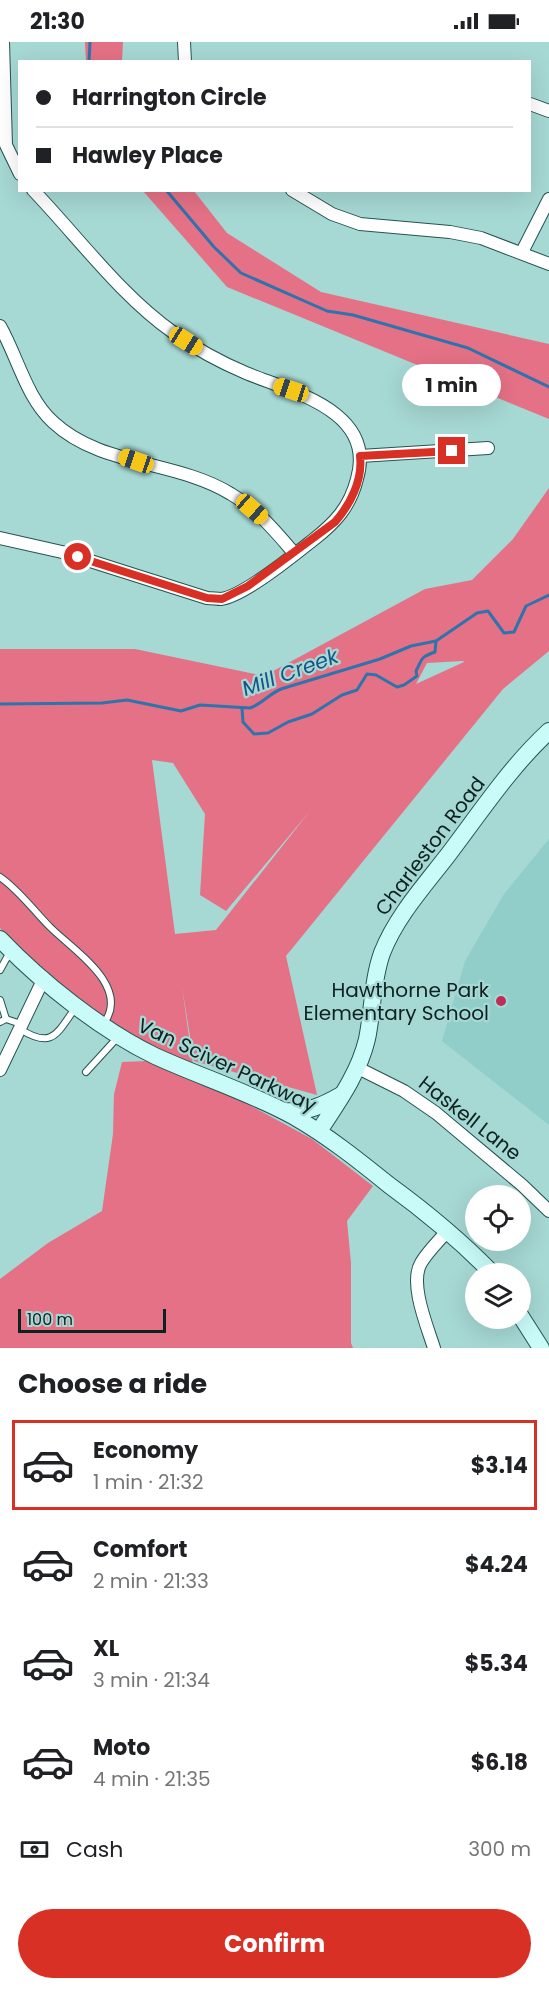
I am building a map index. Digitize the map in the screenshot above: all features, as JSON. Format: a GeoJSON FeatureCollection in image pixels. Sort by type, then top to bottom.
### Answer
{"type":"FeatureCollection","features":[{"type":"Feature","properties":{"kind":"street"},"geometry":{"type":"LineString","coordinates":[[3,42],[6,145],[18,170]]}},
{"type":"Feature","properties":{"kind":"street"},"geometry":{"type":"LineString","coordinates":[[184,42],[185,60]]}},
{"type":"Feature","properties":{"kind":"street"},"geometry":{"type":"LineString","coordinates":[[531,105],[549,111]]}},
{"type":"Feature","properties":{"kind":"street"},"geometry":{"type":"LineString","coordinates":[[0,538],[46,547],[207,598],[222,599],[248,586],[335,522],[344,512],[355,488],[361,465],[356,440],[330,409],[305,395],[230,365],[172,332],[132,296],[35,192]]}},
{"type":"Feature","properties":{"kind":"street"},"geometry":{"type":"LineString","coordinates":[[295,192],[325,211],[360,224],[466,235],[496,242],[549,264]]}},
{"type":"Feature","properties":{"kind":"street"},"geometry":{"type":"LineString","coordinates":[[522,252],[549,199]]}},
{"type":"Feature","properties":{"kind":"street"},"geometry":{"type":"LineString","coordinates":[[0,326],[34,398],[42,411],[63,431],[86,445],[190,477],[231,493],[261,517],[294,553]]}},
{"type":"Feature","properties":{"kind":"street"},"geometry":{"type":"LineString","coordinates":[[360,456],[488,448]]}},
{"type":"Feature","properties":{"kind":"street","name":"Charleston Road"},"geometry":{"type":"LineString","coordinates":[[319,1131],[358,1068],[371,1019],[376,974],[388,938],[404,913],[501,784],[549,731]]}},
{"type":"Feature","properties":{"kind":"street","name":"Van Sciver Parkway"},"geometry":{"type":"LineString","coordinates":[[5,945],[77,1006],[118,1036],[157,1057],[283,1111],[319,1131],[448,1230],[482,1263]]}},
{"type":"Feature","properties":{"kind":"street"},"geometry":{"type":"LineString","coordinates":[[1,1066],[44,978]]}},
{"type":"Feature","properties":{"kind":"street","name":"Haskell Lane"},"geometry":{"type":"LineString","coordinates":[[358,1068],[404,1091],[425,1105],[522,1185],[549,1211]]}},
{"type":"Feature","properties":{"kind":"street"},"geometry":{"type":"LineString","coordinates":[[283,1111],[301,1112],[322,1105],[343,1094]]}},
{"type":"Feature","properties":{"kind":"street"},"geometry":{"type":"LineString","coordinates":[[434,1348],[416,1276],[420,1264],[448,1230]]}},
{"type":"Feature","properties":{"kind":"street"},"geometry":{"type":"LineString","coordinates":[[529,1329],[541,1348]]}},
{"type":"Feature","properties":{"kind":"lane"},"geometry":{"type":"LineString","coordinates":[[0,877],[99,972],[110,994],[111,1008],[110,1016],[102,1026]]}},
{"type":"Feature","properties":{"kind":"lane"},"geometry":{"type":"LineString","coordinates":[[0,970],[5,945]]}},
{"type":"Feature","properties":{"kind":"lane"},"geometry":{"type":"LineString","coordinates":[[0,1000],[3,1020],[21,1026],[42,1040],[57,1033],[77,1006]]}},
{"type":"Feature","properties":{"kind":"lane"},"geometry":{"type":"LineString","coordinates":[[86,1072],[118,1036]]}},
{"type":"Feature","properties":{"kind":"shaded area"},"geometry":{"type":"Polygon","coordinates":[[[85,42],[123,42],[122,60],[86,60],[85,42]]]}},
{"type":"Feature","properties":{"kind":"shaded area"},"geometry":{"type":"Polygon","coordinates":[[[144,192],[195,192],[227,233],[321,292],[549,344],[549,419],[227,287],[144,192]]]}},
{"type":"Feature","properties":{"kind":"shaded area"},"geometry":{"type":"Polygon","coordinates":[[[549,488],[549,651],[503,689],[286,956],[317,1095],[194,1061],[182,987],[194,1072],[37,978],[0,928],[0,649],[135,649],[264,676],[425,589],[472,580],[513,539],[549,488]],[[464,662],[427,663],[416,684],[464,662]],[[152,760],[175,934],[216,930],[310,811],[226,911],[200,895],[205,814],[173,763],[152,760]]]}},
{"type":"Feature","properties":{"kind":"shaded area","name":"Hawthorne Park Elementary School"},"geometry":{"type":"Polygon","coordinates":[[[549,839],[549,1125],[442,1041],[465,961],[504,894],[549,839]]]}},
{"type":"Feature","properties":{"kind":"shaded area"},"geometry":{"type":"Polygon","coordinates":[[[147,1061],[244,1102],[312,1139],[373,1186],[347,1221],[351,1263],[351,1343],[353,1348],[0,1348],[0,1279],[48,1243],[102,1211],[113,1134],[114,1094],[122,1062],[147,1061]]]}},
{"type":"Feature","properties":{"kind":"waterway"},"geometry":{"type":"LineString","coordinates":[[89,60],[90,42]]}},
{"type":"Feature","properties":{"kind":"waterway"},"geometry":{"type":"LineString","coordinates":[[168,192],[214,247],[241,273],[327,311],[353,315],[468,348],[549,387]]}},
{"type":"Feature","properties":{"kind":"waterway","name":"Mill Creek"},"geometry":{"type":"LineString","coordinates":[[0,704],[102,703],[127,700],[181,711],[200,705],[250,708],[281,689],[380,659],[411,646],[436,641],[477,613],[488,611],[504,633],[514,632],[526,606],[549,595]]}},
{"type":"Feature","properties":{"kind":"waterway"},"geometry":{"type":"LineString","coordinates":[[242,708],[243,722],[254,734],[268,733],[288,722],[312,714],[342,695],[357,690],[367,674],[376,675],[397,687],[404,685],[417,676],[416,671],[422,659],[435,652],[436,641]]}},
{"type":"Feature","properties":{"kind":"place","name":"Hawthorne Park Elementary School"},"geometry":{"type":"Point","coordinates":[501,1001]}},
{"type":"Feature","properties":{"kind":"route"},"geometry":{"type":"LineString","coordinates":[[78,557],[207,598],[222,599],[260,578],[335,522],[344,512],[355,488],[361,465],[360,456],[452,451]]}}]}
